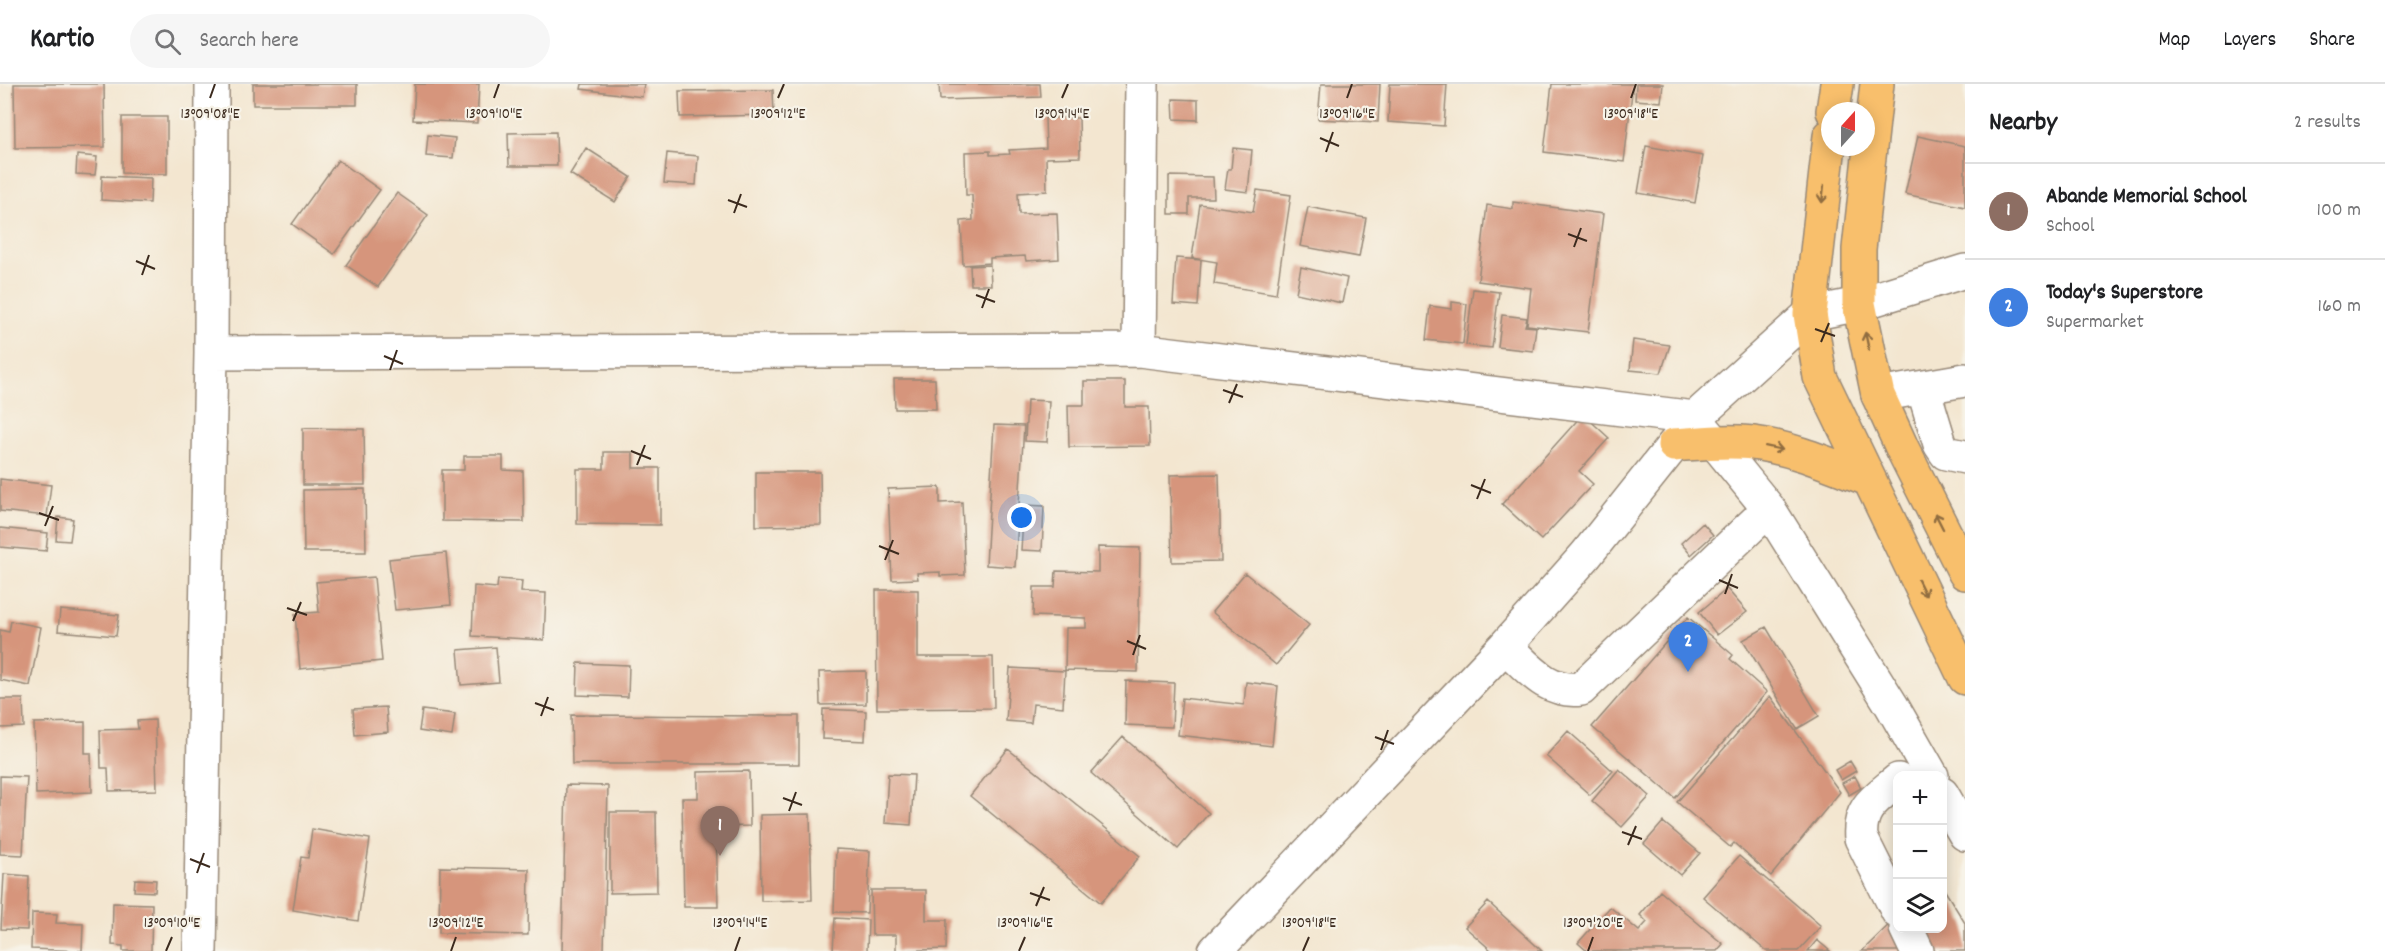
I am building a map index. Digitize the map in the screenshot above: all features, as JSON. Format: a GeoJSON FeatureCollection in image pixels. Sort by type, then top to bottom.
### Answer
{"type":"FeatureCollection","features":[{"type":"Feature","properties":{"kind":"main road"},"geometry":{"type":"LineString","coordinates":[[1835,102],[1838,84]]}},
{"type":"Feature","properties":{"kind":"main road"},"geometry":{"type":"LineString","coordinates":[[1877,84],[1859,249],[1859,304],[1878,395],[1902,450],[1965,573]]}},
{"type":"Feature","properties":{"kind":"main road"},"geometry":{"type":"LineString","coordinates":[[1828,156],[1810,314],[1820,376],[1965,678]]}},
{"type":"Feature","properties":{"kind":"main road"},"geometry":{"type":"LineString","coordinates":[[1674,445],[1705,430],[1791,451],[1868,479]]}},
{"type":"Feature","properties":{"kind":"street"},"geometry":{"type":"LineString","coordinates":[[200,951],[212,353],[212,84]]}},
{"type":"Feature","properties":{"kind":"street"},"geometry":{"type":"LineString","coordinates":[[1139,350],[1142,84]]}},
{"type":"Feature","properties":{"kind":"street"},"geometry":{"type":"LineString","coordinates":[[1705,430],[1810,314],[1859,304],[1965,271]]}},
{"type":"Feature","properties":{"kind":"street"},"geometry":{"type":"LineString","coordinates":[[212,353],[1139,350],[1705,430],[1769,509],[1892,706],[1918,770]]}},
{"type":"Feature","properties":{"kind":"street"},"geometry":{"type":"LineString","coordinates":[[1878,395],[1965,380]]}},
{"type":"Feature","properties":{"kind":"street"},"geometry":{"type":"LineString","coordinates":[[1923,388],[1940,444],[1946,453],[1965,457]]}},
{"type":"Feature","properties":{"kind":"street"},"geometry":{"type":"LineString","coordinates":[[1215,951],[1505,646],[1586,555],[1674,445]]}},
{"type":"Feature","properties":{"kind":"street"},"geometry":{"type":"LineString","coordinates":[[1505,646],[1548,685],[1567,690],[1581,688],[1769,509]]}},
{"type":"Feature","properties":{"kind":"street"},"geometry":{"type":"LineString","coordinates":[[1893,785],[1865,810],[1860,824],[1861,838],[1893,902]]}},
{"type":"Feature","properties":{"kind":"street"},"geometry":{"type":"LineString","coordinates":[[1947,803],[1965,834]]}},
{"type":"Feature","properties":{"kind":"street"},"geometry":{"type":"LineString","coordinates":[[1908,933],[1917,951]]}},
{"type":"Feature","properties":{"kind":"building"},"geometry":{"type":"Polygon","coordinates":[[[14,84],[104,84],[105,147],[15,148],[14,84]]]}},
{"type":"Feature","properties":{"kind":"building"},"geometry":{"type":"Polygon","coordinates":[[[253,84],[357,84],[357,105],[253,105],[253,84]]]}},
{"type":"Feature","properties":{"kind":"building"},"geometry":{"type":"Polygon","coordinates":[[[415,84],[479,84],[477,123],[413,120],[415,84]]]}},
{"type":"Feature","properties":{"kind":"building"},"geometry":{"type":"Polygon","coordinates":[[[582,84],[644,84],[642,97],[581,89],[582,84]]]}},
{"type":"Feature","properties":{"kind":"building"},"geometry":{"type":"Polygon","coordinates":[[[939,84],[1040,84],[1041,97],[940,100],[939,84]]]}},
{"type":"Feature","properties":{"kind":"building"},"geometry":{"type":"Polygon","coordinates":[[[1321,84],[1380,84],[1378,122],[1318,119],[1321,84]]]}},
{"type":"Feature","properties":{"kind":"building"},"geometry":{"type":"Polygon","coordinates":[[[1390,84],[1447,84],[1444,126],[1388,122],[1390,84]]]}},
{"type":"Feature","properties":{"kind":"building"},"geometry":{"type":"Polygon","coordinates":[[[1552,84],[1633,84],[1624,162],[1544,152],[1552,84]]]}},
{"type":"Feature","properties":{"kind":"building"},"geometry":{"type":"Polygon","coordinates":[[[1636,84],[1663,84],[1661,102],[1635,100],[1636,84]]]}},
{"type":"Feature","properties":{"kind":"building"},"geometry":{"type":"Polygon","coordinates":[[[773,90],[774,115],[680,117],[679,91],[773,90]]]}},
{"type":"Feature","properties":{"kind":"building"},"geometry":{"type":"Polygon","coordinates":[[[1173,99],[1198,100],[1198,120],[1174,119],[1173,99]]]}},
{"type":"Feature","properties":{"kind":"building"},"geometry":{"type":"Polygon","coordinates":[[[122,117],[167,117],[167,174],[122,173],[122,117]]]}},
{"type":"Feature","properties":{"kind":"building"},"geometry":{"type":"Polygon","coordinates":[[[1045,118],[1079,118],[1080,157],[1046,158],[1047,191],[1018,193],[1019,214],[1057,213],[1059,259],[1026,261],[1025,256],[990,258],[990,263],[963,265],[961,221],[973,220],[972,195],[966,195],[965,152],[990,151],[990,155],[1010,154],[1009,150],[1046,148],[1045,118]]]}},
{"type":"Feature","properties":{"kind":"building"},"geometry":{"type":"Polygon","coordinates":[[[556,132],[557,166],[509,166],[508,133],[556,132]]]}},
{"type":"Feature","properties":{"kind":"building"},"geometry":{"type":"Polygon","coordinates":[[[428,135],[455,138],[453,158],[426,156],[428,135]]]}},
{"type":"Feature","properties":{"kind":"building"},"geometry":{"type":"Polygon","coordinates":[[[1918,136],[1965,146],[1965,207],[1905,194],[1918,136]]]}},
{"type":"Feature","properties":{"kind":"building"},"geometry":{"type":"Polygon","coordinates":[[[1646,146],[1703,156],[1695,203],[1638,193],[1646,146]]]}},
{"type":"Feature","properties":{"kind":"building"},"geometry":{"type":"Polygon","coordinates":[[[586,148],[631,177],[615,202],[570,174],[586,148]]]}},
{"type":"Feature","properties":{"kind":"building"},"geometry":{"type":"Polygon","coordinates":[[[1233,148],[1252,150],[1248,192],[1225,189],[1228,169],[1231,169],[1233,148]]]}},
{"type":"Feature","properties":{"kind":"building"},"geometry":{"type":"Polygon","coordinates":[[[667,153],[698,156],[696,185],[664,183],[667,153]]]}},
{"type":"Feature","properties":{"kind":"building"},"geometry":{"type":"Polygon","coordinates":[[[77,155],[97,157],[95,175],[76,174],[77,155]]]}},
{"type":"Feature","properties":{"kind":"building"},"geometry":{"type":"Polygon","coordinates":[[[338,160],[380,190],[334,254],[292,224],[338,160]]]}},
{"type":"Feature","properties":{"kind":"building"},"geometry":{"type":"Polygon","coordinates":[[[102,176],[151,178],[150,203],[101,200],[102,176]]]}},
{"type":"Feature","properties":{"kind":"building"},"geometry":{"type":"Polygon","coordinates":[[[1169,176],[1213,177],[1214,198],[1189,198],[1189,214],[1169,214],[1169,176]]]}},
{"type":"Feature","properties":{"kind":"building"},"geometry":{"type":"Polygon","coordinates":[[[1257,190],[1291,195],[1276,294],[1214,284],[1217,262],[1192,258],[1200,204],[1253,212],[1257,190]]]}},
{"type":"Feature","properties":{"kind":"building"},"geometry":{"type":"Polygon","coordinates":[[[397,193],[428,215],[378,287],[346,265],[397,193]]]}},
{"type":"Feature","properties":{"kind":"building"},"geometry":{"type":"Polygon","coordinates":[[[1513,202],[1603,214],[1588,332],[1527,325],[1531,288],[1478,281],[1487,205],[1513,209],[1513,202]]]}},
{"type":"Feature","properties":{"kind":"building"},"geometry":{"type":"Polygon","coordinates":[[[1308,207],[1366,218],[1359,257],[1300,246],[1308,207]]]}},
{"type":"Feature","properties":{"kind":"building"},"geometry":{"type":"Polygon","coordinates":[[[1176,258],[1201,260],[1198,306],[1173,304],[1176,258]]]}},
{"type":"Feature","properties":{"kind":"building"},"geometry":{"type":"Polygon","coordinates":[[[990,265],[991,285],[971,285],[970,266],[990,265]]]}},
{"type":"Feature","properties":{"kind":"building"},"geometry":{"type":"Polygon","coordinates":[[[1301,267],[1347,278],[1342,303],[1296,293],[1301,267]]]}},
{"type":"Feature","properties":{"kind":"building"},"geometry":{"type":"Polygon","coordinates":[[[1473,289],[1499,292],[1492,348],[1466,345],[1473,289]]]}},
{"type":"Feature","properties":{"kind":"building"},"geometry":{"type":"Polygon","coordinates":[[[1452,302],[1467,304],[1463,344],[1426,340],[1430,306],[1452,309],[1452,302]]]}},
{"type":"Feature","properties":{"kind":"building"},"geometry":{"type":"Polygon","coordinates":[[[1502,315],[1527,318],[1525,326],[1536,327],[1533,351],[1498,347],[1502,315]]]}},
{"type":"Feature","properties":{"kind":"building"},"geometry":{"type":"Polygon","coordinates":[[[1633,340],[1670,345],[1661,373],[1630,370],[1633,340]]]}},
{"type":"Feature","properties":{"kind":"building"},"geometry":{"type":"Polygon","coordinates":[[[894,379],[935,379],[936,409],[895,409],[894,379]]]}},
{"type":"Feature","properties":{"kind":"building"},"geometry":{"type":"Polygon","coordinates":[[[1084,381],[1125,381],[1125,407],[1149,407],[1150,446],[1069,447],[1068,405],[1084,405],[1084,381]]]}},
{"type":"Feature","properties":{"kind":"building"},"geometry":{"type":"Polygon","coordinates":[[[1027,400],[1049,401],[1047,442],[1025,441],[1027,400]]]}},
{"type":"Feature","properties":{"kind":"building"},"geometry":{"type":"Polygon","coordinates":[[[1583,414],[1609,438],[1579,471],[1593,484],[1541,540],[1502,504],[1583,414]]]}},
{"type":"Feature","properties":{"kind":"building"},"geometry":{"type":"Polygon","coordinates":[[[994,425],[1024,426],[1015,567],[986,565],[994,425]]]}},
{"type":"Feature","properties":{"kind":"building"},"geometry":{"type":"Polygon","coordinates":[[[303,428],[364,429],[365,485],[303,485],[303,428]]]}},
{"type":"Feature","properties":{"kind":"building"},"geometry":{"type":"Polygon","coordinates":[[[604,452],[633,452],[633,468],[660,468],[660,525],[577,524],[577,469],[604,469],[604,452]]]}},
{"type":"Feature","properties":{"kind":"building"},"geometry":{"type":"Polygon","coordinates":[[[464,456],[503,456],[503,470],[523,471],[524,522],[442,521],[442,470],[464,470],[464,456]]]}},
{"type":"Feature","properties":{"kind":"building"},"geometry":{"type":"Polygon","coordinates":[[[756,472],[820,472],[821,525],[756,526],[756,472]]]}},
{"type":"Feature","properties":{"kind":"building"},"geometry":{"type":"Polygon","coordinates":[[[1219,474],[1221,561],[1172,562],[1170,475],[1219,474]]]}},
{"type":"Feature","properties":{"kind":"building"},"geometry":{"type":"Polygon","coordinates":[[[0,479],[51,485],[47,516],[0,511],[0,479]]]}},
{"type":"Feature","properties":{"kind":"building"},"geometry":{"type":"Polygon","coordinates":[[[940,487],[940,503],[962,502],[965,575],[940,576],[940,572],[917,573],[918,579],[892,580],[888,489],[940,487]]]}},
{"type":"Feature","properties":{"kind":"building"},"geometry":{"type":"Polygon","coordinates":[[[365,489],[366,552],[304,552],[303,490],[365,489]]]}},
{"type":"Feature","properties":{"kind":"building"},"geometry":{"type":"Polygon","coordinates":[[[1024,505],[1044,506],[1042,551],[1021,550],[1024,505]]]}},
{"type":"Feature","properties":{"kind":"building"},"geometry":{"type":"Polygon","coordinates":[[[58,517],[73,519],[70,541],[56,540],[58,517]]]}},
{"type":"Feature","properties":{"kind":"building"},"geometry":{"type":"Polygon","coordinates":[[[1703,523],[1713,535],[1691,555],[1681,543],[1703,523]]]}},
{"type":"Feature","properties":{"kind":"building"},"geometry":{"type":"Polygon","coordinates":[[[0,528],[48,533],[46,551],[0,547],[0,528]]]}},
{"type":"Feature","properties":{"kind":"building"},"geometry":{"type":"Polygon","coordinates":[[[1098,547],[1140,548],[1138,672],[1065,670],[1066,628],[1086,628],[1086,618],[1033,616],[1034,587],[1055,587],[1056,571],[1098,572],[1098,547]]]}},
{"type":"Feature","properties":{"kind":"building"},"geometry":{"type":"Polygon","coordinates":[[[446,553],[451,605],[395,610],[389,559],[446,553]]]}},
{"type":"Feature","properties":{"kind":"building"},"geometry":{"type":"Polygon","coordinates":[[[1245,573],[1309,625],[1276,665],[1212,612],[1245,573]]]}},
{"type":"Feature","properties":{"kind":"building"},"geometry":{"type":"Polygon","coordinates":[[[374,577],[382,661],[300,669],[295,614],[319,612],[316,582],[374,577]]]}},
{"type":"Feature","properties":{"kind":"building"},"geometry":{"type":"Polygon","coordinates":[[[498,579],[522,581],[521,592],[546,593],[544,640],[472,636],[474,586],[497,588],[498,579]]]}},
{"type":"Feature","properties":{"kind":"building"},"geometry":{"type":"Polygon","coordinates":[[[1727,589],[1747,612],[1717,635],[1699,612],[1727,589]]]}},
{"type":"Feature","properties":{"kind":"building"},"geometry":{"type":"Polygon","coordinates":[[[876,590],[918,590],[918,657],[993,657],[994,708],[877,709],[876,590]]]}},
{"type":"Feature","properties":{"kind":"building"},"geometry":{"type":"Polygon","coordinates":[[[60,610],[119,615],[116,636],[58,631],[60,610]]]}},
{"type":"Feature","properties":{"kind":"building"},"geometry":{"type":"Polygon","coordinates":[[[1688,617],[1733,655],[1730,659],[1767,692],[1675,798],[1592,727],[1688,617]]]}},
{"type":"Feature","properties":{"kind":"building"},"geometry":{"type":"Polygon","coordinates":[[[11,621],[41,627],[30,686],[0,680],[0,630],[9,632],[11,621]]]}},
{"type":"Feature","properties":{"kind":"building"},"geometry":{"type":"Polygon","coordinates":[[[1766,627],[1819,716],[1797,729],[1743,640],[1766,627]]]}},
{"type":"Feature","properties":{"kind":"building"},"geometry":{"type":"Polygon","coordinates":[[[496,647],[499,682],[461,685],[458,650],[496,647]]]}},
{"type":"Feature","properties":{"kind":"building"},"geometry":{"type":"Polygon","coordinates":[[[578,663],[629,665],[628,697],[577,695],[578,663]]]}},
{"type":"Feature","properties":{"kind":"building"},"geometry":{"type":"Polygon","coordinates":[[[1010,668],[1065,671],[1063,707],[1033,704],[1031,723],[1006,721],[1010,668]]]}},
{"type":"Feature","properties":{"kind":"building"},"geometry":{"type":"Polygon","coordinates":[[[866,671],[866,704],[820,705],[819,672],[866,671]]]}},
{"type":"Feature","properties":{"kind":"building"},"geometry":{"type":"Polygon","coordinates":[[[1126,681],[1174,683],[1172,727],[1125,725],[1126,681]]]}},
{"type":"Feature","properties":{"kind":"building"},"geometry":{"type":"Polygon","coordinates":[[[1246,682],[1278,686],[1272,746],[1178,735],[1182,698],[1244,705],[1246,682]]]}},
{"type":"Feature","properties":{"kind":"building"},"geometry":{"type":"Polygon","coordinates":[[[1770,696],[1840,792],[1771,876],[1734,843],[1730,847],[1677,802],[1770,696]]]}},
{"type":"Feature","properties":{"kind":"building"},"geometry":{"type":"Polygon","coordinates":[[[0,699],[23,699],[24,727],[0,728],[0,699]]]}},
{"type":"Feature","properties":{"kind":"building"},"geometry":{"type":"Polygon","coordinates":[[[386,707],[388,732],[355,735],[353,709],[386,707]]]}},
{"type":"Feature","properties":{"kind":"building"},"geometry":{"type":"Polygon","coordinates":[[[823,709],[866,711],[865,741],[822,739],[823,709]]]}},
{"type":"Feature","properties":{"kind":"building"},"geometry":{"type":"Polygon","coordinates":[[[422,710],[455,714],[452,736],[419,731],[422,710]]]}},
{"type":"Feature","properties":{"kind":"building"},"geometry":{"type":"Polygon","coordinates":[[[571,715],[799,716],[799,764],[572,764],[571,715]]]}},
{"type":"Feature","properties":{"kind":"building"},"geometry":{"type":"Polygon","coordinates":[[[155,720],[157,790],[109,791],[108,768],[101,768],[100,730],[138,729],[137,721],[155,720]]]}},
{"type":"Feature","properties":{"kind":"building"},"geometry":{"type":"Polygon","coordinates":[[[85,722],[85,753],[91,753],[92,792],[36,794],[34,723],[85,722]]]}},
{"type":"Feature","properties":{"kind":"building"},"geometry":{"type":"Polygon","coordinates":[[[1568,731],[1613,771],[1590,795],[1546,756],[1568,731]]]}},
{"type":"Feature","properties":{"kind":"building"},"geometry":{"type":"Polygon","coordinates":[[[1123,737],[1209,813],[1178,849],[1091,773],[1123,737]]]}},
{"type":"Feature","properties":{"kind":"building"},"geometry":{"type":"Polygon","coordinates":[[[1008,749],[1140,856],[1101,903],[970,796],[1008,749]]]}},
{"type":"Feature","properties":{"kind":"building"},"geometry":{"type":"Polygon","coordinates":[[[1850,761],[1856,771],[1841,780],[1835,770],[1850,761]]]}},
{"type":"Feature","properties":{"kind":"building"},"geometry":{"type":"Polygon","coordinates":[[[1619,769],[1650,796],[1622,827],[1592,801],[1619,769]]]}},
{"type":"Feature","properties":{"kind":"building"},"geometry":{"type":"Polygon","coordinates":[[[749,771],[750,826],[716,827],[718,907],[684,907],[682,798],[698,798],[698,772],[749,771]]]}},
{"type":"Feature","properties":{"kind":"building"},"geometry":{"type":"Polygon","coordinates":[[[888,774],[914,775],[911,825],[885,823],[888,774]]]}},
{"type":"Feature","properties":{"kind":"building"},"geometry":{"type":"Polygon","coordinates":[[[0,776],[27,777],[23,855],[0,854],[0,776]]]}},
{"type":"Feature","properties":{"kind":"building"},"geometry":{"type":"Polygon","coordinates":[[[1855,776],[1861,788],[1849,795],[1842,783],[1855,776]]]}},
{"type":"Feature","properties":{"kind":"building"},"geometry":{"type":"Polygon","coordinates":[[[566,785],[608,786],[604,951],[562,951],[566,785]]]}},
{"type":"Feature","properties":{"kind":"building"},"geometry":{"type":"Polygon","coordinates":[[[610,812],[656,812],[657,892],[610,893],[610,812]]]}},
{"type":"Feature","properties":{"kind":"building"},"geometry":{"type":"Polygon","coordinates":[[[810,814],[812,900],[761,901],[760,815],[810,814]]]}},
{"type":"Feature","properties":{"kind":"building"},"geometry":{"type":"Polygon","coordinates":[[[1663,822],[1700,853],[1680,875],[1644,844],[1663,822]]]}},
{"type":"Feature","properties":{"kind":"building"},"geometry":{"type":"Polygon","coordinates":[[[312,829],[370,839],[358,921],[293,910],[301,857],[308,858],[312,829]]]}},
{"type":"Feature","properties":{"kind":"building"},"geometry":{"type":"Polygon","coordinates":[[[836,849],[870,851],[867,913],[834,912],[836,849]]]}},
{"type":"Feature","properties":{"kind":"building"},"geometry":{"type":"Polygon","coordinates":[[[1739,856],[1821,926],[1798,951],[1766,951],[1703,897],[1739,856]]]}},
{"type":"Feature","properties":{"kind":"building"},"geometry":{"type":"Polygon","coordinates":[[[440,867],[529,869],[528,935],[439,933],[440,867]]]}},
{"type":"Feature","properties":{"kind":"building"},"geometry":{"type":"Polygon","coordinates":[[[4,874],[29,876],[27,930],[1,929],[4,874]]]}},
{"type":"Feature","properties":{"kind":"building"},"geometry":{"type":"Polygon","coordinates":[[[135,879],[156,880],[155,892],[134,891],[135,879]]]}},
{"type":"Feature","properties":{"kind":"building"},"geometry":{"type":"Polygon","coordinates":[[[871,890],[926,890],[926,920],[947,920],[946,949],[896,951],[896,935],[872,935],[871,890]]]}},
{"type":"Feature","properties":{"kind":"building"},"geometry":{"type":"Polygon","coordinates":[[[1660,891],[1723,944],[1717,951],[1587,951],[1578,943],[1610,907],[1639,931],[1647,922],[1640,915],[1660,891]]]}},
{"type":"Feature","properties":{"kind":"building"},"geometry":{"type":"Polygon","coordinates":[[[1947,894],[1965,923],[1965,951],[1862,951],[1893,921],[1893,933],[1947,933],[1947,894]]]}},
{"type":"Feature","properties":{"kind":"building"},"geometry":{"type":"Polygon","coordinates":[[[1488,902],[1542,951],[1492,951],[1465,927],[1488,902]]]}},
{"type":"Feature","properties":{"kind":"building"},"geometry":{"type":"Polygon","coordinates":[[[113,903],[152,904],[151,951],[123,951],[123,946],[112,945],[113,903]]]}},
{"type":"Feature","properties":{"kind":"building"},"geometry":{"type":"Polygon","coordinates":[[[32,913],[57,914],[56,923],[83,924],[82,951],[31,949],[32,913]]]}},
{"type":"Feature","properties":{"kind":"building"},"geometry":{"type":"Polygon","coordinates":[[[835,918],[868,920],[867,951],[833,951],[835,918]]]}},
{"type":"Feature","properties":{"kind":"building"},"geometry":{"type":"Polygon","coordinates":[[[1817,940],[1830,951],[1808,951],[1817,940]]]}},
{"type":"Feature","properties":{"kind":"place","name":"Today's Superstore"},"geometry":{"type":"Point","coordinates":[1688,672]}},
{"type":"Feature","properties":{"kind":"place","name":"Abande Memorial School"},"geometry":{"type":"Point","coordinates":[720,856]}}]}
